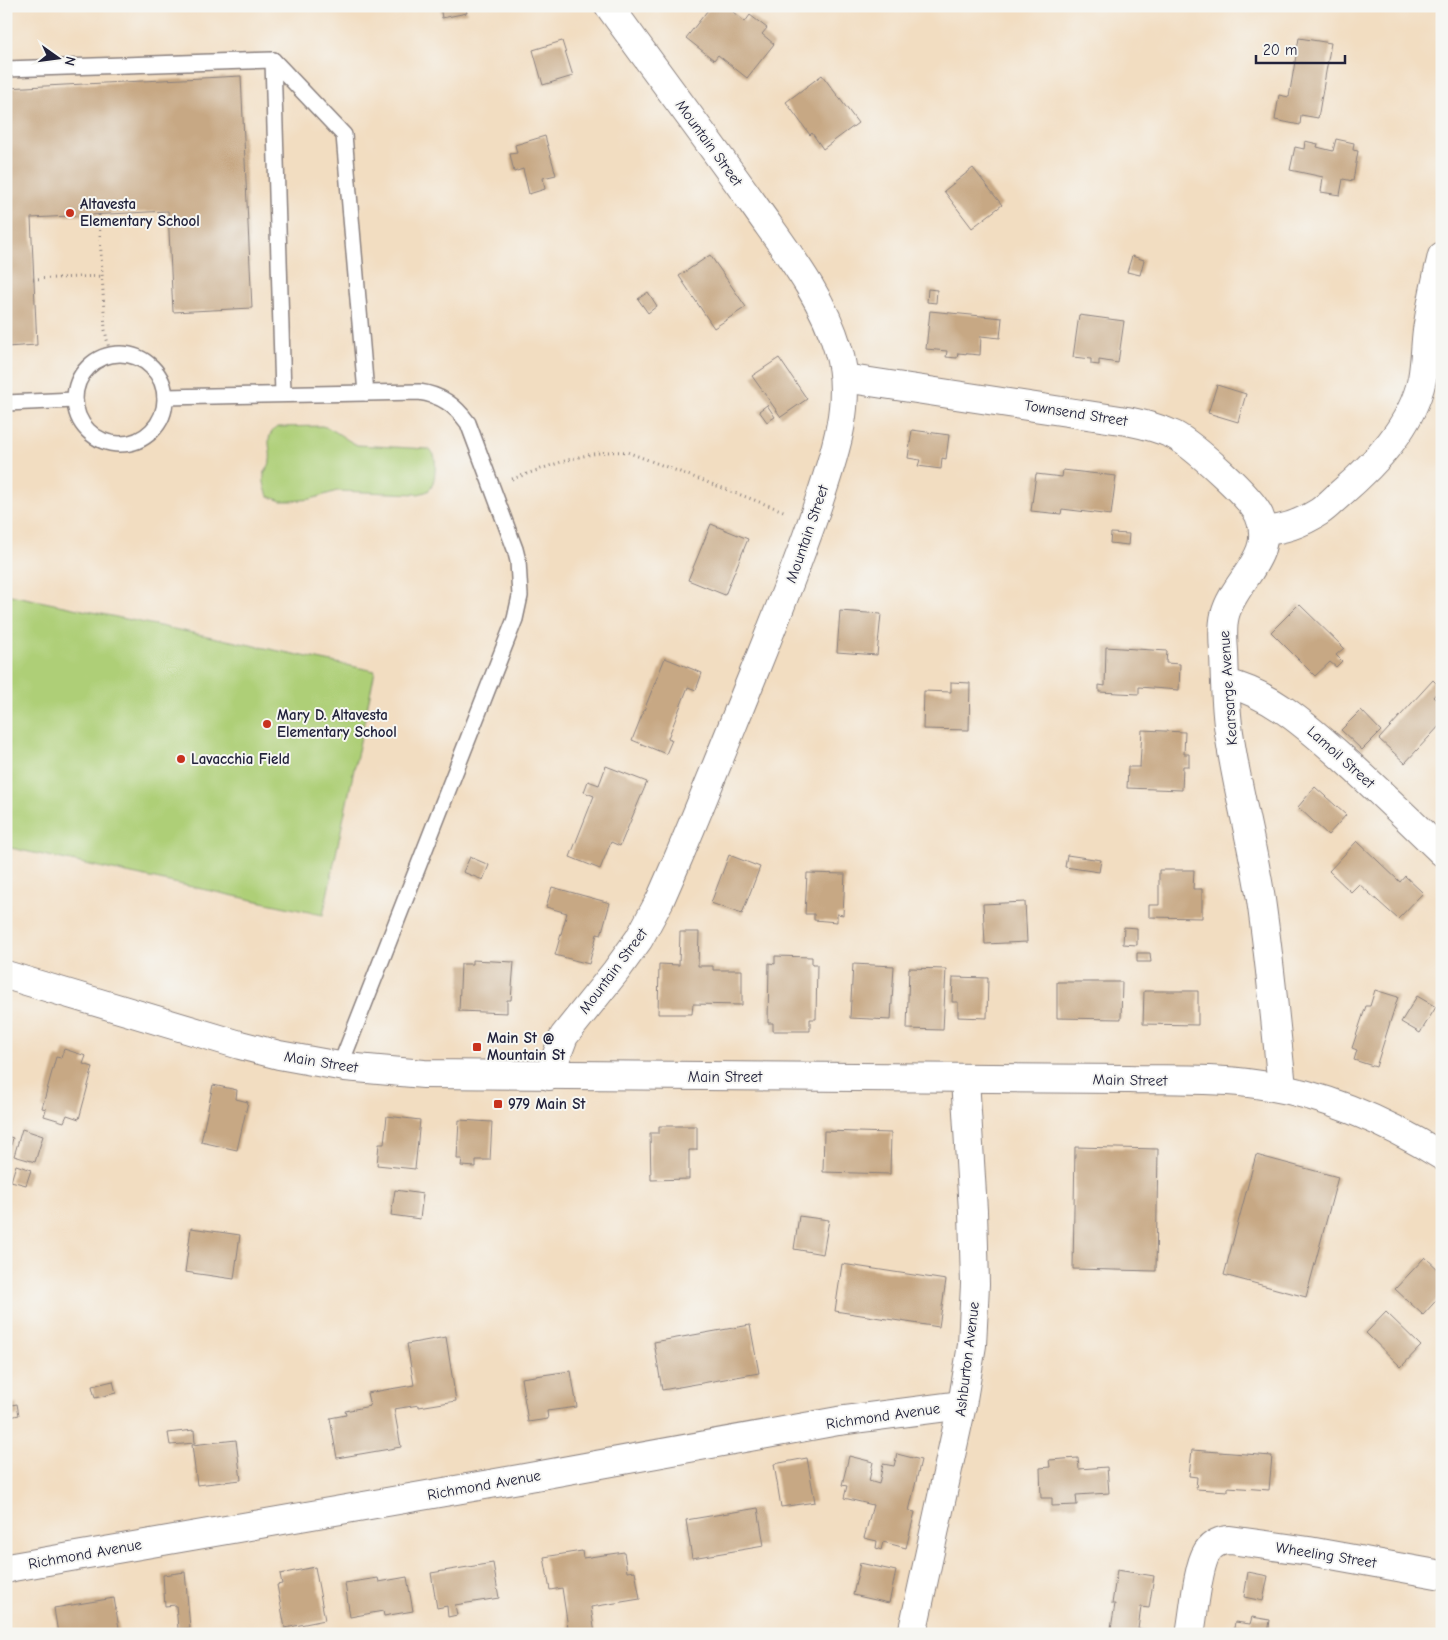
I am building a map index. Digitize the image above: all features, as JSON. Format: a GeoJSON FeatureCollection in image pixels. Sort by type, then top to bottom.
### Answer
{"type":"FeatureCollection","features":[{"type":"Feature","properties":{"kind":"street","name":"Mountain Street"},"geometry":{"type":"LineString","coordinates":[[549,1076],[564,1036],[632,949],[660,900],[694,822],[797,564],[833,457],[843,406],[844,378],[838,349],[828,322],[794,263],[734,177],[609,6]]}},
{"type":"Feature","properties":{"kind":"street"},"geometry":{"type":"LineString","coordinates":[[1263,531],[1284,528],[1320,512],[1379,457],[1397,434],[1408,416],[1422,380],[1428,328],[1442,256]]}},
{"type":"Feature","properties":{"kind":"street","name":"Townsend Street"},"geometry":{"type":"LineString","coordinates":[[844,378],[1127,421],[1164,431],[1178,437],[1197,451],[1250,502],[1259,515],[1263,531]]}},
{"type":"Feature","properties":{"kind":"street","name":"Kearsarge Avenue"},"geometry":{"type":"LineString","coordinates":[[1263,531],[1262,544],[1257,559],[1236,592],[1225,615],[1223,630],[1229,738],[1261,899],[1282,1088]]}},
{"type":"Feature","properties":{"kind":"street","name":"Lamoil Street"},"geometry":{"type":"LineString","coordinates":[[1226,683],[1242,687],[1282,707],[1354,768],[1442,852]]}},
{"type":"Feature","properties":{"kind":"street","name":"Main Street"},"geometry":{"type":"LineString","coordinates":[[6,975],[240,1046],[340,1066],[424,1074],[1223,1081],[1282,1088],[1327,1100],[1368,1116],[1442,1156]]}},
{"type":"Feature","properties":{"kind":"street","name":"Ashburton Avenue"},"geometry":{"type":"LineString","coordinates":[[912,1634],[962,1405],[972,1345],[975,1284],[973,1211],[965,1079]]}},
{"type":"Feature","properties":{"kind":"street","name":"Richmond Avenue"},"geometry":{"type":"LineString","coordinates":[[6,1569],[510,1481],[838,1421],[962,1405]]}},
{"type":"Feature","properties":{"kind":"street","name":"Wheeling Street"},"geometry":{"type":"LineString","coordinates":[[1190,1634],[1201,1565],[1207,1551],[1220,1541],[1230,1540],[1309,1551],[1442,1574]]}},
{"type":"Feature","properties":{"kind":"lane"},"geometry":{"type":"LineString","coordinates":[[6,69],[274,60],[344,135],[366,393]]}},
{"type":"Feature","properties":{"kind":"lane"},"geometry":{"type":"LineString","coordinates":[[274,60],[283,394]]}},
{"type":"Feature","properties":{"kind":"lane"},"geometry":{"type":"LineString","coordinates":[[127,353],[151,365],[162,380],[165,397],[162,415],[153,430],[139,440],[122,444],[104,441],[89,432],[78,418],[75,400],[78,383],[87,368],[110,354],[127,353]]}},
{"type":"Feature","properties":{"kind":"lane"},"geometry":{"type":"LineString","coordinates":[[165,397],[425,393],[442,398],[461,413],[468,423],[518,560],[520,596],[515,619],[340,1066]]}},
{"type":"Feature","properties":{"kind":"lane"},"geometry":{"type":"LineString","coordinates":[[6,403],[75,400]]}},
{"type":"Feature","properties":{"kind":"path"},"geometry":{"type":"LineString","coordinates":[[99,215],[105,330],[110,354]]}},
{"type":"Feature","properties":{"kind":"path"},"geometry":{"type":"LineString","coordinates":[[33,279],[102,276]]}},
{"type":"Feature","properties":{"kind":"path"},"geometry":{"type":"LineString","coordinates":[[492,485],[592,453],[627,452],[812,522]]}},
{"type":"Feature","properties":{"kind":"green space"},"geometry":{"type":"Polygon","coordinates":[[[322,426],[331,429],[357,445],[429,449],[435,458],[435,473],[431,488],[418,494],[337,491],[311,499],[292,501],[281,501],[268,496],[264,477],[270,463],[269,439],[273,431],[277,427],[322,426]]]}},
{"type":"Feature","properties":{"kind":"green space","name":"Lavacchia Field"},"geometry":{"type":"Polygon","coordinates":[[[6,594],[375,671],[323,915],[6,847],[6,594]]]}},
{"type":"Feature","properties":{"kind":"building"},"geometry":{"type":"Polygon","coordinates":[[[440,6],[465,6],[467,13],[442,18],[440,6]]]}},
{"type":"Feature","properties":{"kind":"building"},"geometry":{"type":"Polygon","coordinates":[[[711,6],[726,6],[745,22],[750,15],[767,28],[762,34],[774,44],[747,78],[718,55],[714,60],[686,38],[711,6]]]}},
{"type":"Feature","properties":{"kind":"building"},"geometry":{"type":"Polygon","coordinates":[[[1299,38],[1331,43],[1318,118],[1301,115],[1300,125],[1275,120],[1279,95],[1289,97],[1299,38]]]}},
{"type":"Feature","properties":{"kind":"building"},"geometry":{"type":"Polygon","coordinates":[[[562,41],[573,76],[543,85],[533,50],[562,41]]]}},
{"type":"Feature","properties":{"kind":"building"},"geometry":{"type":"Polygon","coordinates":[[[822,75],[858,123],[823,149],[812,133],[810,135],[786,102],[822,75]]]}},
{"type":"Feature","properties":{"kind":"building","name":"Altavesta Elementary School"},"geometry":{"type":"Polygon","coordinates":[[[241,76],[252,308],[173,312],[168,211],[31,218],[37,345],[6,347],[6,88],[241,76]]]}},
{"type":"Feature","properties":{"kind":"building"},"geometry":{"type":"Polygon","coordinates":[[[545,136],[556,175],[543,178],[545,189],[529,194],[523,169],[514,172],[510,154],[517,153],[515,145],[545,136]]]}},
{"type":"Feature","properties":{"kind":"building"},"geometry":{"type":"Polygon","coordinates":[[[1336,139],[1354,143],[1353,150],[1358,151],[1353,181],[1343,179],[1340,195],[1321,192],[1323,177],[1290,170],[1295,147],[1304,149],[1305,141],[1318,144],[1317,147],[1333,151],[1336,139]]]}},
{"type":"Feature","properties":{"kind":"building"},"geometry":{"type":"Polygon","coordinates":[[[973,168],[1002,205],[972,228],[944,191],[973,168]]]}},
{"type":"Feature","properties":{"kind":"building"},"geometry":{"type":"Polygon","coordinates":[[[710,255],[746,307],[714,328],[679,276],[710,255]]]}},
{"type":"Feature","properties":{"kind":"building"},"geometry":{"type":"Polygon","coordinates":[[[1132,256],[1144,260],[1140,275],[1127,272],[1132,256]]]}},
{"type":"Feature","properties":{"kind":"building"},"geometry":{"type":"Polygon","coordinates":[[[928,289],[937,290],[936,303],[927,302],[928,289]]]}},
{"type":"Feature","properties":{"kind":"building"},"geometry":{"type":"Polygon","coordinates":[[[648,292],[657,306],[648,313],[638,299],[648,292]]]}},
{"type":"Feature","properties":{"kind":"building"},"geometry":{"type":"Polygon","coordinates":[[[930,311],[1002,318],[1000,338],[981,336],[980,355],[958,353],[957,358],[946,357],[947,351],[926,349],[930,311]]]}},
{"type":"Feature","properties":{"kind":"building"},"geometry":{"type":"Polygon","coordinates":[[[1079,315],[1124,321],[1118,363],[1099,360],[1099,365],[1091,364],[1091,359],[1073,357],[1079,315]]]}},
{"type":"Feature","properties":{"kind":"building"},"geometry":{"type":"Polygon","coordinates":[[[779,358],[807,399],[781,417],[752,376],[779,358]]]}},
{"type":"Feature","properties":{"kind":"building"},"geometry":{"type":"Polygon","coordinates":[[[1217,385],[1246,394],[1238,422],[1208,413],[1217,385]]]}},
{"type":"Feature","properties":{"kind":"building"},"geometry":{"type":"Polygon","coordinates":[[[767,405],[775,417],[767,422],[759,411],[767,405]]]}},
{"type":"Feature","properties":{"kind":"building"},"geometry":{"type":"Polygon","coordinates":[[[912,430],[949,435],[946,459],[942,458],[941,469],[918,466],[920,460],[908,458],[912,430]]]}},
{"type":"Feature","properties":{"kind":"building"},"geometry":{"type":"Polygon","coordinates":[[[1063,470],[1116,476],[1111,515],[1062,509],[1061,514],[1031,511],[1036,474],[1062,477],[1063,470]]]}},
{"type":"Feature","properties":{"kind":"building"},"geometry":{"type":"Polygon","coordinates":[[[711,524],[748,539],[725,595],[688,580],[711,524]]]}},
{"type":"Feature","properties":{"kind":"building"},"geometry":{"type":"Polygon","coordinates":[[[1111,533],[1129,534],[1128,545],[1110,543],[1111,533]]]}},
{"type":"Feature","properties":{"kind":"building"},"geometry":{"type":"Polygon","coordinates":[[[1299,604],[1344,648],[1336,655],[1342,661],[1336,667],[1330,662],[1315,676],[1271,632],[1299,604]]]}},
{"type":"Feature","properties":{"kind":"building"},"geometry":{"type":"Polygon","coordinates":[[[840,611],[881,614],[877,655],[837,652],[840,611]]]}},
{"type":"Feature","properties":{"kind":"building"},"geometry":{"type":"Polygon","coordinates":[[[1106,647],[1167,651],[1166,663],[1180,664],[1179,690],[1139,687],[1139,694],[1099,692],[1099,685],[1105,686],[1106,647]]]}},
{"type":"Feature","properties":{"kind":"building"},"geometry":{"type":"Polygon","coordinates":[[[665,658],[702,673],[696,690],[688,687],[668,738],[672,740],[666,754],[632,740],[665,658]]]}},
{"type":"Feature","properties":{"kind":"building"},"geometry":{"type":"Polygon","coordinates":[[[1433,680],[1441,688],[1433,697],[1442,705],[1442,723],[1405,763],[1379,739],[1433,680]]]}},
{"type":"Feature","properties":{"kind":"building"},"geometry":{"type":"Polygon","coordinates":[[[951,682],[970,683],[969,730],[923,729],[924,691],[951,692],[951,682]]]}},
{"type":"Feature","properties":{"kind":"building"},"geometry":{"type":"Polygon","coordinates":[[[1361,710],[1381,731],[1362,750],[1341,730],[1361,710]]]}},
{"type":"Feature","properties":{"kind":"building"},"geometry":{"type":"Polygon","coordinates":[[[1142,730],[1185,732],[1184,754],[1189,754],[1189,766],[1183,766],[1182,790],[1127,788],[1128,767],[1140,767],[1142,730]]]}},
{"type":"Feature","properties":{"kind":"building"},"geometry":{"type":"Polygon","coordinates":[[[606,766],[647,782],[620,846],[611,842],[600,869],[570,857],[594,796],[584,792],[588,781],[599,785],[606,766]]]}},
{"type":"Feature","properties":{"kind":"building"},"geometry":{"type":"Polygon","coordinates":[[[1315,787],[1346,815],[1328,835],[1298,807],[1315,787]]]}},
{"type":"Feature","properties":{"kind":"building"},"geometry":{"type":"Polygon","coordinates":[[[1357,841],[1400,882],[1405,876],[1423,893],[1398,919],[1359,884],[1351,892],[1329,871],[1357,841]]]}},
{"type":"Feature","properties":{"kind":"building"},"geometry":{"type":"Polygon","coordinates":[[[729,855],[760,867],[742,914],[711,903],[729,855]]]}},
{"type":"Feature","properties":{"kind":"building"},"geometry":{"type":"Polygon","coordinates":[[[1067,855],[1101,860],[1099,872],[1065,867],[1067,855]]]}},
{"type":"Feature","properties":{"kind":"building"},"geometry":{"type":"Polygon","coordinates":[[[470,857],[489,865],[483,880],[463,872],[470,857]]]}},
{"type":"Feature","properties":{"kind":"building"},"geometry":{"type":"Polygon","coordinates":[[[1159,870],[1194,870],[1193,889],[1202,889],[1202,918],[1149,917],[1149,905],[1159,905],[1159,870]]]}},
{"type":"Feature","properties":{"kind":"building"},"geometry":{"type":"Polygon","coordinates":[[[807,873],[845,874],[843,915],[837,914],[837,922],[814,920],[814,914],[805,914],[807,873]]]}},
{"type":"Feature","properties":{"kind":"building"},"geometry":{"type":"Polygon","coordinates":[[[552,887],[610,903],[601,935],[597,934],[589,964],[555,955],[567,913],[546,907],[552,887]]]}},
{"type":"Feature","properties":{"kind":"building"},"geometry":{"type":"Polygon","coordinates":[[[1025,902],[1027,942],[985,944],[983,904],[1025,902]]]}},
{"type":"Feature","properties":{"kind":"building"},"geometry":{"type":"Polygon","coordinates":[[[1124,927],[1137,928],[1137,945],[1123,944],[1124,927]]]}},
{"type":"Feature","properties":{"kind":"building"},"geometry":{"type":"Polygon","coordinates":[[[680,932],[699,932],[698,966],[713,966],[713,970],[742,970],[742,1005],[693,1004],[692,1014],[658,1014],[659,964],[679,965],[680,932]]]}},
{"type":"Feature","properties":{"kind":"building"},"geometry":{"type":"Polygon","coordinates":[[[1137,953],[1150,953],[1151,962],[1137,962],[1137,953]]]}},
{"type":"Feature","properties":{"kind":"building"},"geometry":{"type":"Polygon","coordinates":[[[775,956],[812,957],[812,964],[817,964],[816,1019],[810,1019],[810,1031],[773,1031],[773,1023],[768,1023],[769,963],[775,964],[775,956]]]}},
{"type":"Feature","properties":{"kind":"building"},"geometry":{"type":"Polygon","coordinates":[[[472,960],[514,962],[511,1000],[507,1000],[507,1013],[459,1011],[461,964],[472,964],[472,960]]]}},
{"type":"Feature","properties":{"kind":"building"},"geometry":{"type":"Polygon","coordinates":[[[853,964],[894,966],[891,1020],[850,1018],[853,964]]]}},
{"type":"Feature","properties":{"kind":"building"},"geometry":{"type":"Polygon","coordinates":[[[909,968],[946,969],[943,1030],[907,1029],[909,968]]]}},
{"type":"Feature","properties":{"kind":"building"},"geometry":{"type":"Polygon","coordinates":[[[953,977],[988,978],[987,1018],[958,1017],[958,1002],[952,1002],[953,977]]]}},
{"type":"Feature","properties":{"kind":"building"},"geometry":{"type":"Polygon","coordinates":[[[1057,982],[1122,982],[1121,1019],[1057,1018],[1057,982]]]}},
{"type":"Feature","properties":{"kind":"building"},"geometry":{"type":"Polygon","coordinates":[[[1375,990],[1398,997],[1376,1067],[1354,1060],[1357,1050],[1352,1048],[1366,1006],[1370,1006],[1375,990]]]}},
{"type":"Feature","properties":{"kind":"building"},"geometry":{"type":"Polygon","coordinates":[[[1144,991],[1198,991],[1198,1025],[1143,1024],[1144,991]]]}},
{"type":"Feature","properties":{"kind":"building"},"geometry":{"type":"Polygon","coordinates":[[[1417,996],[1436,1007],[1420,1033],[1401,1022],[1417,996]]]}},
{"type":"Feature","properties":{"kind":"building"},"geometry":{"type":"Polygon","coordinates":[[[64,1049],[86,1056],[83,1064],[93,1067],[79,1119],[67,1115],[64,1122],[44,1116],[46,1109],[42,1108],[56,1057],[61,1058],[64,1049]]]}},
{"type":"Feature","properties":{"kind":"building"},"geometry":{"type":"Polygon","coordinates":[[[213,1085],[237,1090],[236,1099],[248,1102],[237,1150],[201,1142],[213,1085]]]}},
{"type":"Feature","properties":{"kind":"building"},"geometry":{"type":"Polygon","coordinates":[[[387,1116],[420,1120],[415,1169],[377,1165],[379,1144],[384,1144],[387,1116]]]}},
{"type":"Feature","properties":{"kind":"building"},"geometry":{"type":"Polygon","coordinates":[[[459,1120],[492,1122],[490,1160],[476,1160],[476,1167],[461,1166],[462,1159],[457,1159],[459,1120]]]}},
{"type":"Feature","properties":{"kind":"building"},"geometry":{"type":"Polygon","coordinates":[[[659,1126],[697,1126],[697,1150],[689,1150],[689,1179],[651,1180],[650,1133],[659,1133],[659,1126]]]}},
{"type":"Feature","properties":{"kind":"building"},"geometry":{"type":"Polygon","coordinates":[[[22,1129],[43,1136],[35,1162],[14,1156],[22,1129]]]}},
{"type":"Feature","properties":{"kind":"building"},"geometry":{"type":"Polygon","coordinates":[[[824,1131],[891,1133],[890,1174],[823,1172],[824,1131]]]}},
{"type":"Feature","properties":{"kind":"building"},"geometry":{"type":"Polygon","coordinates":[[[6,1136],[13,1138],[7,1159],[6,1159],[6,1136]]]}},
{"type":"Feature","properties":{"kind":"building"},"geometry":{"type":"Polygon","coordinates":[[[1075,1147],[1158,1149],[1156,1271],[1073,1269],[1075,1147]]]}},
{"type":"Feature","properties":{"kind":"building"},"geometry":{"type":"Polygon","coordinates":[[[1256,1155],[1338,1177],[1306,1297],[1224,1275],[1256,1155]]]}},
{"type":"Feature","properties":{"kind":"building"},"geometry":{"type":"Polygon","coordinates":[[[16,1165],[31,1170],[26,1185],[11,1181],[16,1165]]]}},
{"type":"Feature","properties":{"kind":"building"},"geometry":{"type":"Polygon","coordinates":[[[395,1190],[423,1194],[420,1219],[391,1215],[395,1190]]]}},
{"type":"Feature","properties":{"kind":"building"},"geometry":{"type":"Polygon","coordinates":[[[799,1216],[829,1220],[823,1254],[794,1249],[799,1216]]]}},
{"type":"Feature","properties":{"kind":"building"},"geometry":{"type":"Polygon","coordinates":[[[191,1228],[240,1235],[234,1279],[185,1272],[191,1228]]]}},
{"type":"Feature","properties":{"kind":"building"},"geometry":{"type":"Polygon","coordinates":[[[1425,1257],[1442,1273],[1442,1294],[1423,1315],[1395,1289],[1425,1257]]]}},
{"type":"Feature","properties":{"kind":"building"},"geometry":{"type":"Polygon","coordinates":[[[842,1264],[946,1280],[939,1327],[835,1311],[842,1264]]]}},
{"type":"Feature","properties":{"kind":"building"},"geometry":{"type":"Polygon","coordinates":[[[1386,1312],[1421,1346],[1401,1367],[1366,1333],[1386,1312]]]}},
{"type":"Feature","properties":{"kind":"building"},"geometry":{"type":"Polygon","coordinates":[[[750,1325],[759,1373],[662,1390],[654,1342],[750,1325]]]}},
{"type":"Feature","properties":{"kind":"building"},"geometry":{"type":"Polygon","coordinates":[[[446,1337],[456,1401],[394,1409],[401,1447],[337,1458],[330,1418],[346,1415],[345,1411],[370,1406],[367,1393],[414,1385],[407,1344],[446,1337]]]}},
{"type":"Feature","properties":{"kind":"building"},"geometry":{"type":"Polygon","coordinates":[[[571,1371],[577,1407],[547,1411],[548,1419],[528,1422],[521,1378],[571,1371]]]}},
{"type":"Feature","properties":{"kind":"building"},"geometry":{"type":"Polygon","coordinates":[[[113,1381],[116,1393],[95,1398],[92,1386],[113,1381]]]}},
{"type":"Feature","properties":{"kind":"building"},"geometry":{"type":"Polygon","coordinates":[[[17,1404],[19,1415],[6,1418],[6,1406],[17,1404]]]}},
{"type":"Feature","properties":{"kind":"building"},"geometry":{"type":"Polygon","coordinates":[[[194,1430],[195,1443],[170,1445],[168,1433],[194,1430]]]}},
{"type":"Feature","properties":{"kind":"building"},"geometry":{"type":"Polygon","coordinates":[[[236,1440],[241,1480],[197,1485],[192,1445],[236,1440]]]}},
{"type":"Feature","properties":{"kind":"building"},"geometry":{"type":"Polygon","coordinates":[[[1192,1450],[1272,1456],[1269,1490],[1228,1487],[1228,1491],[1196,1489],[1197,1477],[1189,1476],[1192,1450]]]}},
{"type":"Feature","properties":{"kind":"building"},"geometry":{"type":"Polygon","coordinates":[[[897,1454],[921,1460],[909,1511],[915,1512],[906,1548],[883,1542],[881,1550],[876,1548],[877,1541],[864,1538],[873,1505],[844,1498],[847,1486],[842,1485],[849,1456],[873,1462],[869,1481],[879,1484],[883,1464],[894,1466],[897,1454]]]}},
{"type":"Feature","properties":{"kind":"building"},"geometry":{"type":"Polygon","coordinates":[[[807,1458],[815,1502],[781,1507],[774,1464],[807,1458]]]}},
{"type":"Feature","properties":{"kind":"building"},"geometry":{"type":"Polygon","coordinates":[[[1078,1458],[1079,1469],[1107,1467],[1109,1493],[1076,1495],[1077,1505],[1052,1506],[1052,1498],[1041,1498],[1040,1468],[1050,1467],[1049,1460],[1078,1458]]]}},
{"type":"Feature","properties":{"kind":"building"},"geometry":{"type":"Polygon","coordinates":[[[758,1508],[764,1546],[692,1558],[686,1520],[758,1508]]]}},
{"type":"Feature","properties":{"kind":"building"},"geometry":{"type":"Polygon","coordinates":[[[582,1551],[583,1558],[624,1552],[627,1572],[635,1571],[640,1599],[591,1607],[595,1634],[569,1634],[562,1588],[550,1590],[544,1557],[582,1551]]]}},
{"type":"Feature","properties":{"kind":"building"},"geometry":{"type":"Polygon","coordinates":[[[493,1563],[499,1598],[455,1605],[457,1615],[448,1617],[447,1606],[437,1608],[431,1573],[493,1563]]]}},
{"type":"Feature","properties":{"kind":"building"},"geometry":{"type":"Polygon","coordinates":[[[860,1563],[896,1571],[889,1603],[853,1595],[860,1563]]]}},
{"type":"Feature","properties":{"kind":"building"},"geometry":{"type":"Polygon","coordinates":[[[315,1567],[325,1620],[285,1628],[277,1585],[282,1584],[280,1574],[315,1567]]]}},
{"type":"Feature","properties":{"kind":"building"},"geometry":{"type":"Polygon","coordinates":[[[1117,1570],[1154,1576],[1149,1608],[1141,1607],[1138,1629],[1146,1630],[1145,1634],[1110,1634],[1115,1604],[1112,1604],[1117,1570]]]}},
{"type":"Feature","properties":{"kind":"building"},"geometry":{"type":"Polygon","coordinates":[[[185,1572],[190,1628],[178,1629],[176,1605],[165,1606],[163,1575],[185,1572]]]}},
{"type":"Feature","properties":{"kind":"building"},"geometry":{"type":"Polygon","coordinates":[[[1248,1572],[1268,1576],[1263,1601],[1244,1597],[1248,1572]]]}},
{"type":"Feature","properties":{"kind":"building"},"geometry":{"type":"Polygon","coordinates":[[[407,1577],[413,1611],[384,1616],[383,1611],[350,1617],[345,1583],[378,1578],[379,1582],[407,1577]]]}},
{"type":"Feature","properties":{"kind":"building"},"geometry":{"type":"Polygon","coordinates":[[[114,1598],[120,1634],[58,1634],[54,1608],[114,1598]]]}},
{"type":"Feature","properties":{"kind":"building"},"geometry":{"type":"Polygon","coordinates":[[[1252,1617],[1270,1620],[1268,1634],[1233,1634],[1235,1622],[1250,1624],[1252,1617]]]}},
{"type":"Feature","properties":{"kind":"place","name":"Altavesta Elementary School"},"geometry":{"type":"Point","coordinates":[70,213]}},
{"type":"Feature","properties":{"kind":"place","name":"Mary D. Altavesta Elementary School"},"geometry":{"type":"Point","coordinates":[267,724]}},
{"type":"Feature","properties":{"kind":"place","name":"Lavacchia Field"},"geometry":{"type":"Point","coordinates":[181,759]}},
{"type":"Feature","properties":{"kind":"place","name":"Main St @ Mountain St"},"geometry":{"type":"Point","coordinates":[477,1047]}},
{"type":"Feature","properties":{"kind":"place","name":"979 Main St"},"geometry":{"type":"Point","coordinates":[498,1104]}}]}
